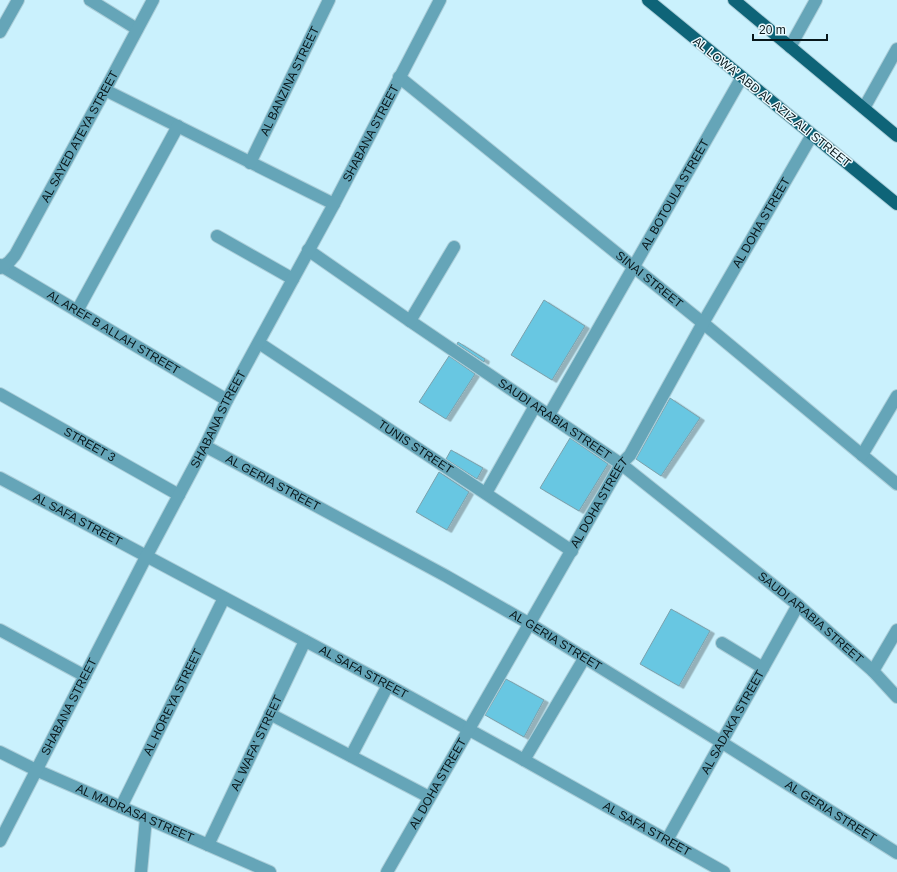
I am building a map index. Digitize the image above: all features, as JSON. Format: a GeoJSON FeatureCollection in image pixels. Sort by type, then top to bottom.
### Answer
{"type":"FeatureCollection","features":[{"type":"Feature","properties":{"kind":"main road","name":"AL LOWA' ABD AL AZIZ ALI STREET"},"geometry":{"type":"LineString","coordinates":[[648,0],[897,204]]}},
{"type":"Feature","properties":{"kind":"main road"},"geometry":{"type":"LineString","coordinates":[[734,0],[897,136]]}},
{"type":"Feature","properties":{"kind":"street"},"geometry":{"type":"LineString","coordinates":[[0,32],[18,0]]}},
{"type":"Feature","properties":{"kind":"street"},"geometry":{"type":"LineString","coordinates":[[90,0],[137,30]]}},
{"type":"Feature","properties":{"kind":"street","name":"AL SAYED ATEYA STREET"},"geometry":{"type":"LineString","coordinates":[[1,267],[9,262],[15,255],[153,0]]}},
{"type":"Feature","properties":{"kind":"street","name":"AL BANZINA STREET"},"geometry":{"type":"LineString","coordinates":[[250,163],[329,0]]}},
{"type":"Feature","properties":{"kind":"street","name":"SHABANA STREET"},"geometry":{"type":"LineString","coordinates":[[0,841],[84,676],[205,446],[227,400],[334,204],[440,0]]}},
{"type":"Feature","properties":{"kind":"street"},"geometry":{"type":"LineString","coordinates":[[790,46],[816,0]]}},
{"type":"Feature","properties":{"kind":"street"},"geometry":{"type":"LineString","coordinates":[[864,108],[897,48]]}},
{"type":"Feature","properties":{"kind":"street","name":"SINAI STREET"},"geometry":{"type":"LineString","coordinates":[[399,77],[703,323],[897,484]]}},
{"type":"Feature","properties":{"kind":"street","name":"AL BOTOULA STREET"},"geometry":{"type":"LineString","coordinates":[[549,415],[742,77]]}},
{"type":"Feature","properties":{"kind":"street"},"geometry":{"type":"LineString","coordinates":[[105,90],[334,204]]}},
{"type":"Feature","properties":{"kind":"street"},"geometry":{"type":"LineString","coordinates":[[77,311],[178,126]]}},
{"type":"Feature","properties":{"kind":"street","name":"AL DOHA STREET"},"geometry":{"type":"LineString","coordinates":[[387,872],[621,464],[630,455],[703,323],[812,135]]}},
{"type":"Feature","properties":{"kind":"street"},"geometry":{"type":"LineString","coordinates":[[217,236],[292,279]]}},
{"type":"Feature","properties":{"kind":"street"},"geometry":{"type":"LineString","coordinates":[[410,321],[454,247]]}},
{"type":"Feature","properties":{"kind":"street","name":"SAUDI ARABIA STREET"},"geometry":{"type":"LineString","coordinates":[[308,250],[621,464],[798,605],[873,671],[897,697]]}},
{"type":"Feature","properties":{"kind":"street","name":"AL AREF B ALLAH STREET"},"geometry":{"type":"LineString","coordinates":[[1,267],[227,400]]}},
{"type":"Feature","properties":{"kind":"street","name":"TUNIS STREET"},"geometry":{"type":"LineString","coordinates":[[259,343],[572,551]]}},
{"type":"Feature","properties":{"kind":"street","name":"STREET 3"},"geometry":{"type":"LineString","coordinates":[[0,394],[179,495]]}},
{"type":"Feature","properties":{"kind":"street"},"geometry":{"type":"LineString","coordinates":[[862,455],[897,396]]}},
{"type":"Feature","properties":{"kind":"street"},"geometry":{"type":"LineString","coordinates":[[486,494],[536,406]]}},
{"type":"Feature","properties":{"kind":"street","name":"AL GERIA STREET"},"geometry":{"type":"LineString","coordinates":[[205,446],[446,576],[530,624],[897,853]]}},
{"type":"Feature","properties":{"kind":"street","name":"AL SAFA STREET"},"geometry":{"type":"LineString","coordinates":[[0,478],[388,685],[724,872]]}},
{"type":"Feature","properties":{"kind":"street","name":"AL HOREYA STREET"},"geometry":{"type":"LineString","coordinates":[[122,807],[224,598]]}},
{"type":"Feature","properties":{"kind":"street","name":"AL SADAKA STREET"},"geometry":{"type":"LineString","coordinates":[[667,840],[798,605]]}},
{"type":"Feature","properties":{"kind":"street"},"geometry":{"type":"LineString","coordinates":[[0,630],[84,676]]}},
{"type":"Feature","properties":{"kind":"street"},"geometry":{"type":"LineString","coordinates":[[873,671],[897,630]]}},
{"type":"Feature","properties":{"kind":"street","name":"AL WAFA' STREET"},"geometry":{"type":"LineString","coordinates":[[208,845],[305,641]]}},
{"type":"Feature","properties":{"kind":"street"},"geometry":{"type":"LineString","coordinates":[[722,643],[763,668]]}},
{"type":"Feature","properties":{"kind":"street"},"geometry":{"type":"LineString","coordinates":[[524,760],[585,657]]}},
{"type":"Feature","properties":{"kind":"street"},"geometry":{"type":"LineString","coordinates":[[351,756],[388,685]]}},
{"type":"Feature","properties":{"kind":"street"},"geometry":{"type":"LineString","coordinates":[[270,714],[429,797]]}},
{"type":"Feature","properties":{"kind":"street","name":"AL MADRASA STREET"},"geometry":{"type":"LineString","coordinates":[[0,752],[36,770],[270,872]]}},
{"type":"Feature","properties":{"kind":"street"},"geometry":{"type":"LineString","coordinates":[[141,872],[146,818]]}},
{"type":"Feature","properties":{"kind":"building"},"geometry":{"type":"Polygon","coordinates":[[[544,300],[585,326],[552,380],[511,355],[544,300]]]}},
{"type":"Feature","properties":{"kind":"building"},"geometry":{"type":"Polygon","coordinates":[[[458,342],[485,359],[484,362],[457,344],[458,342]]]}},
{"type":"Feature","properties":{"kind":"building"},"geometry":{"type":"Polygon","coordinates":[[[449,356],[475,374],[446,419],[419,402],[449,356]]]}},
{"type":"Feature","properties":{"kind":"building"},"geometry":{"type":"Polygon","coordinates":[[[670,398],[700,418],[661,476],[636,459],[670,398]]]}},
{"type":"Feature","properties":{"kind":"building"},"geometry":{"type":"Polygon","coordinates":[[[570,438],[608,464],[579,511],[540,488],[570,438]]]}},
{"type":"Feature","properties":{"kind":"building"},"geometry":{"type":"Polygon","coordinates":[[[451,450],[483,468],[477,479],[446,459],[451,450]]]}},
{"type":"Feature","properties":{"kind":"building"},"geometry":{"type":"Polygon","coordinates":[[[439,472],[469,492],[447,530],[416,512],[439,472]]]}},
{"type":"Feature","properties":{"kind":"building"},"geometry":{"type":"Polygon","coordinates":[[[671,609],[710,631],[679,686],[640,664],[671,609]]]}},
{"type":"Feature","properties":{"kind":"building"},"geometry":{"type":"Polygon","coordinates":[[[506,679],[544,700],[524,737],[485,715],[506,679]]]}}]}
